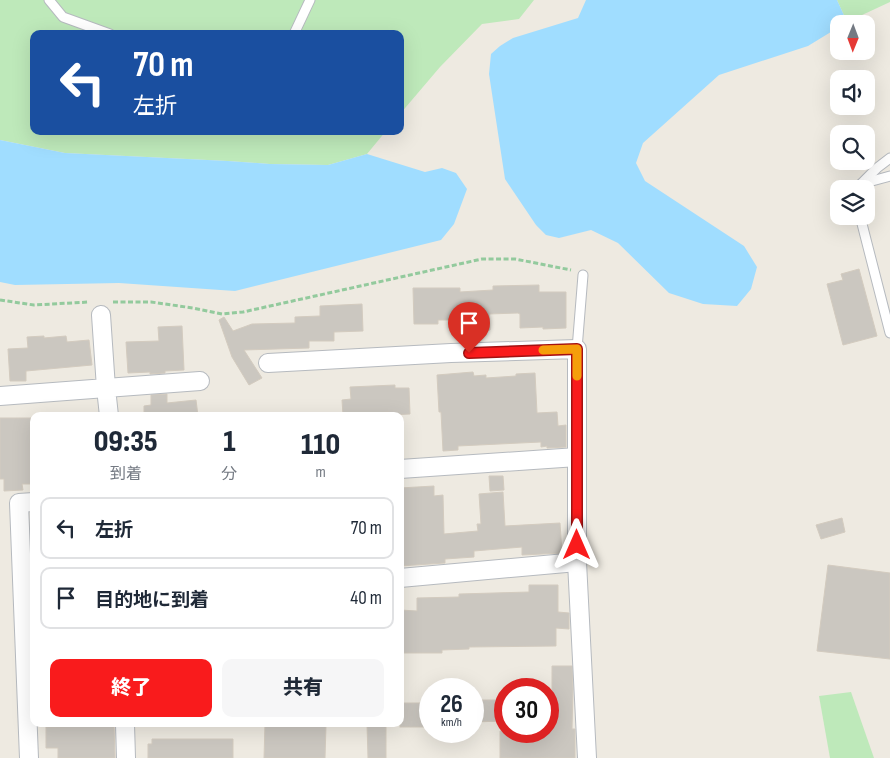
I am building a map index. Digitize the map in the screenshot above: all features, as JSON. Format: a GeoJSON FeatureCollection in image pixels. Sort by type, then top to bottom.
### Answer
{"type":"FeatureCollection","features":[{"type":"Feature","properties":{"kind":"street"},"geometry":{"type":"LineString","coordinates":[[99,306],[109,412]]}},
{"type":"Feature","properties":{"kind":"street"},"geometry":{"type":"LineString","coordinates":[[268,363],[451,353],[577,349],[577,562],[587,758]]}},
{"type":"Feature","properties":{"kind":"street"},"geometry":{"type":"LineString","coordinates":[[0,396],[200,380]]}},
{"type":"Feature","properties":{"kind":"street"},"geometry":{"type":"LineString","coordinates":[[404,469],[577,457]]}},
{"type":"Feature","properties":{"kind":"street"},"geometry":{"type":"LineString","coordinates":[[29,758],[19,503],[30,502]]}},
{"type":"Feature","properties":{"kind":"street"},"geometry":{"type":"LineString","coordinates":[[404,578],[577,562]]}},
{"type":"Feature","properties":{"kind":"street"},"geometry":{"type":"LineString","coordinates":[[125,727],[126,758]]}},
{"type":"Feature","properties":{"kind":"lane"},"geometry":{"type":"LineString","coordinates":[[49,0],[63,17],[99,30]]}},
{"type":"Feature","properties":{"kind":"lane"},"geometry":{"type":"LineString","coordinates":[[296,30],[310,0]]}},
{"type":"Feature","properties":{"kind":"lane"},"geometry":{"type":"LineString","coordinates":[[865,180],[890,158]]}},
{"type":"Feature","properties":{"kind":"lane"},"geometry":{"type":"LineString","coordinates":[[875,181],[890,176]]}},
{"type":"Feature","properties":{"kind":"lane"},"geometry":{"type":"LineString","coordinates":[[862,225],[890,333]]}},
{"type":"Feature","properties":{"kind":"lane"},"geometry":{"type":"LineString","coordinates":[[577,349],[583,274]]}},
{"type":"Feature","properties":{"kind":"path"},"geometry":{"type":"LineString","coordinates":[[0,300],[34,305],[99,306],[151,302],[222,314],[243,312],[482,259],[515,259],[583,274]]}},
{"type":"Feature","properties":{"kind":"green space"},"geometry":{"type":"Polygon","coordinates":[[[0,0],[534,0],[519,19],[482,24],[440,67],[404,109],[404,30],[30,30],[30,135],[383,135],[367,154],[328,165],[270,164],[65,153],[0,140],[0,0]]]}},
{"type":"Feature","properties":{"kind":"green space"},"geometry":{"type":"Polygon","coordinates":[[[837,0],[890,0],[890,2],[862,15],[844,15],[837,0]]]}},
{"type":"Feature","properties":{"kind":"green space"},"geometry":{"type":"Polygon","coordinates":[[[851,692],[874,758],[830,758],[819,696],[851,692]]]}},
{"type":"Feature","properties":{"kind":"water"},"geometry":{"type":"Polygon","coordinates":[[[586,0],[837,0],[844,15],[830,15],[830,33],[808,46],[719,75],[643,143],[636,163],[645,181],[744,246],[757,267],[751,289],[737,306],[703,304],[669,293],[618,243],[591,230],[559,238],[546,235],[536,225],[505,179],[489,74],[491,54],[513,38],[578,18],[586,0]]]}},
{"type":"Feature","properties":{"kind":"water"},"geometry":{"type":"Polygon","coordinates":[[[0,140],[65,153],[270,164],[328,165],[367,154],[425,172],[442,168],[456,173],[467,189],[454,224],[441,240],[235,291],[119,283],[15,285],[0,282],[0,140]]]}},
{"type":"Feature","properties":{"kind":"building"},"geometry":{"type":"Polygon","coordinates":[[[859,269],[877,336],[843,345],[827,284],[843,280],[841,274],[859,269]]]}},
{"type":"Feature","properties":{"kind":"building"},"geometry":{"type":"Polygon","coordinates":[[[539,285],[539,292],[566,292],[566,328],[520,328],[520,314],[518,313],[489,314],[490,330],[470,331],[470,320],[438,320],[438,324],[414,324],[413,288],[460,288],[460,292],[493,290],[493,286],[539,285]]]}},
{"type":"Feature","properties":{"kind":"building"},"geometry":{"type":"Polygon","coordinates":[[[362,304],[363,331],[334,332],[334,341],[309,341],[309,348],[244,350],[262,378],[249,385],[232,357],[219,320],[224,317],[233,331],[252,324],[295,323],[295,317],[320,316],[320,306],[362,304]]]}},
{"type":"Feature","properties":{"kind":"building"},"geometry":{"type":"Polygon","coordinates":[[[182,326],[184,370],[150,374],[150,372],[128,373],[126,342],[159,341],[158,327],[182,326]]]}},
{"type":"Feature","properties":{"kind":"building"},"geometry":{"type":"Polygon","coordinates":[[[44,336],[44,338],[66,336],[67,342],[89,340],[92,365],[26,371],[26,381],[10,381],[8,349],[28,348],[27,337],[44,336]]]}},
{"type":"Feature","properties":{"kind":"building"},"geometry":{"type":"Polygon","coordinates":[[[473,372],[474,376],[486,375],[486,378],[535,373],[537,413],[557,412],[558,426],[566,425],[566,447],[541,447],[541,442],[458,446],[458,450],[443,451],[437,375],[473,372]]]}},
{"type":"Feature","properties":{"kind":"building"},"geometry":{"type":"Polygon","coordinates":[[[395,385],[395,388],[409,388],[410,414],[404,414],[404,412],[343,412],[342,400],[351,399],[350,387],[395,385]]]}},
{"type":"Feature","properties":{"kind":"building"},"geometry":{"type":"Polygon","coordinates":[[[167,394],[167,403],[196,400],[198,412],[144,412],[144,406],[151,405],[151,395],[167,394]]]}},
{"type":"Feature","properties":{"kind":"building"},"geometry":{"type":"Polygon","coordinates":[[[0,418],[30,418],[30,484],[22,484],[23,490],[4,491],[4,479],[0,479],[0,418]]]}},
{"type":"Feature","properties":{"kind":"building"},"geometry":{"type":"Polygon","coordinates":[[[489,476],[503,476],[504,490],[490,491],[489,476]]]}},
{"type":"Feature","properties":{"kind":"building"},"geometry":{"type":"Polygon","coordinates":[[[434,486],[434,496],[443,495],[444,534],[478,531],[477,524],[481,524],[479,494],[503,492],[505,526],[560,523],[562,553],[522,555],[522,547],[474,551],[474,557],[445,559],[445,563],[404,566],[404,488],[434,486]]]}},
{"type":"Feature","properties":{"kind":"building"},"geometry":{"type":"Polygon","coordinates":[[[842,518],[845,532],[821,539],[816,525],[842,518]]]}},
{"type":"Feature","properties":{"kind":"building"},"geometry":{"type":"Polygon","coordinates":[[[828,565],[890,573],[890,659],[817,651],[828,565]]]}},
{"type":"Feature","properties":{"kind":"building"},"geometry":{"type":"Polygon","coordinates":[[[529,585],[558,585],[558,612],[569,613],[569,629],[556,628],[556,646],[469,647],[469,649],[442,650],[442,653],[404,653],[404,610],[417,611],[417,598],[459,597],[459,594],[529,592],[529,585]]]}},
{"type":"Feature","properties":{"kind":"building"},"geometry":{"type":"Polygon","coordinates":[[[552,666],[572,666],[572,729],[575,729],[575,758],[500,758],[500,743],[559,743],[559,678],[552,678],[552,666]]]}},
{"type":"Feature","properties":{"kind":"building"},"geometry":{"type":"Polygon","coordinates":[[[484,700],[494,700],[494,721],[484,722],[484,700]]]}},
{"type":"Feature","properties":{"kind":"building"},"geometry":{"type":"Polygon","coordinates":[[[404,703],[419,703],[419,727],[404,727],[404,703]]]}},
{"type":"Feature","properties":{"kind":"building"},"geometry":{"type":"Polygon","coordinates":[[[46,727],[114,727],[115,758],[58,758],[58,748],[46,748],[46,727]]]}},
{"type":"Feature","properties":{"kind":"building"},"geometry":{"type":"Polygon","coordinates":[[[265,727],[326,727],[325,758],[264,758],[265,727]]]}},
{"type":"Feature","properties":{"kind":"building"},"geometry":{"type":"Polygon","coordinates":[[[367,727],[386,727],[386,758],[368,758],[367,727]]]}},
{"type":"Feature","properties":{"kind":"building"},"geometry":{"type":"Polygon","coordinates":[[[152,739],[233,739],[233,758],[148,758],[148,744],[152,744],[152,739]]]}},
{"type":"Feature","properties":{"kind":"slow traffic"},"geometry":{"type":"LineString","coordinates":[[543,350],[577,349],[577,376]]}},
{"type":"Feature","properties":{"kind":"route"},"geometry":{"type":"LineString","coordinates":[[469,353],[577,349],[577,545]]}}]}
